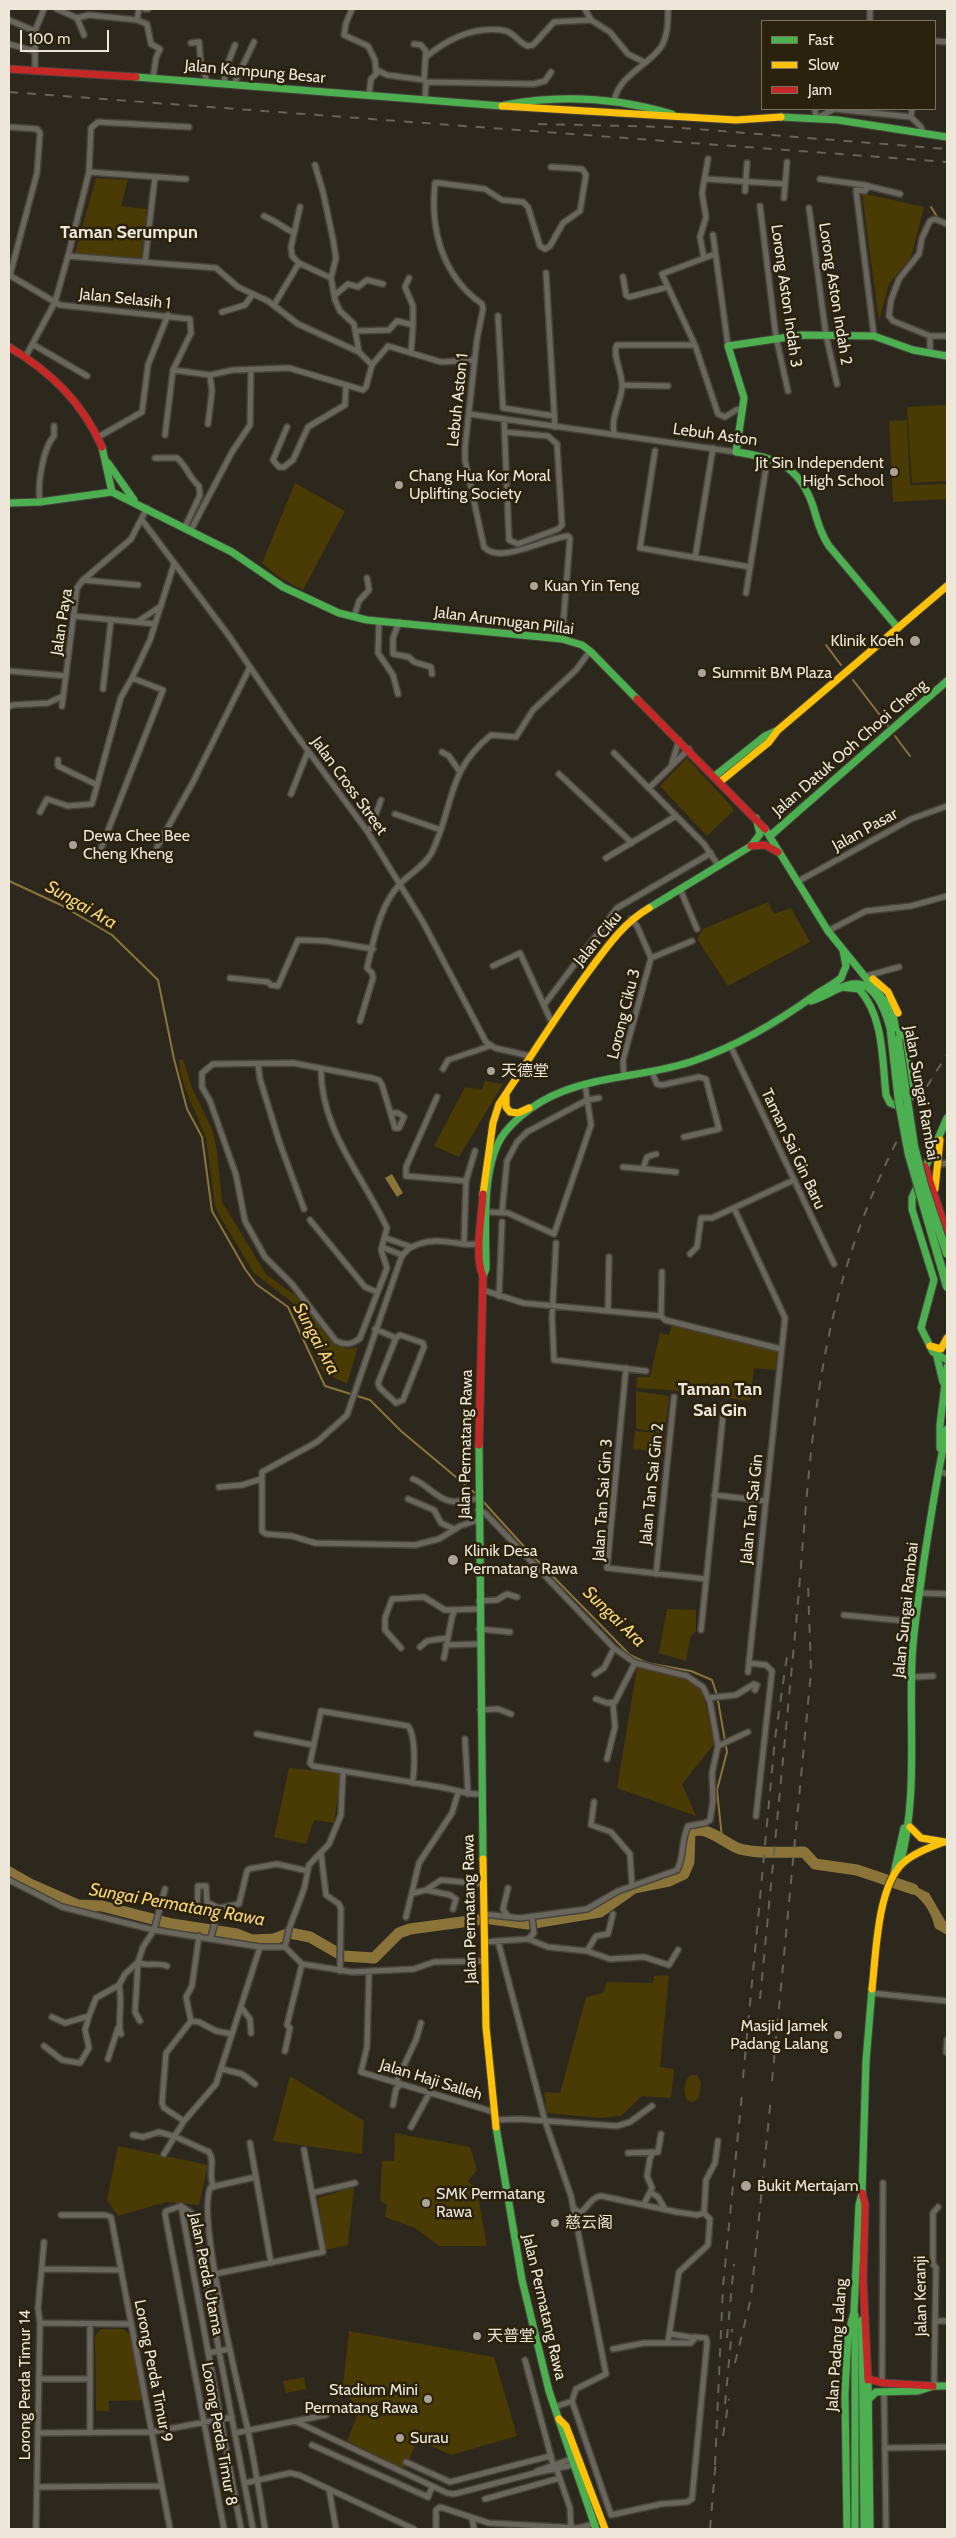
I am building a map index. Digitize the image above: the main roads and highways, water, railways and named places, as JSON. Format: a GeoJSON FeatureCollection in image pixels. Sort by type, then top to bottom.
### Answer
{"type":"FeatureCollection","features":[{"type":"Feature","properties":{"kind":"main road","name":"Jalan Kampung Besar"},"geometry":{"type":"LineString","coordinates":[[9,69],[207,81],[498,106],[679,117],[736,120],[786,117],[816,118],[947,137]]}},
{"type":"Feature","properties":{"kind":"main road","name":"Jalan Kampung Besar"},"geometry":{"type":"LineString","coordinates":[[498,106],[527,100],[614,102],[654,108],[679,117]]}},
{"type":"Feature","properties":{"kind":"main road","name":"Lebuh Aston"},"geometry":{"type":"LineString","coordinates":[[898,628],[828,544],[817,519],[808,489],[798,474],[785,464],[766,456],[736,452],[744,398],[728,346],[776,338],[826,335],[874,336],[902,347],[947,356]]}},
{"type":"Feature","properties":{"kind":"main road"},"geometry":{"type":"LineString","coordinates":[[9,346],[26,356],[56,380],[74,398],[100,436],[108,463],[112,492],[40,502],[9,503]]}},
{"type":"Feature","properties":{"kind":"main road"},"geometry":{"type":"LineString","coordinates":[[108,463],[137,503]]}},
{"type":"Feature","properties":{"kind":"main road","name":"Jalan Arumugan Pillai"},"geometry":{"type":"LineString","coordinates":[[112,492],[188,528],[232,552],[284,587],[319,605],[354,617],[562,639],[582,645],[680,739],[756,818],[770,836],[828,931],[843,950]]}},
{"type":"Feature","properties":{"kind":"main road"},"geometry":{"type":"LineString","coordinates":[[719,778],[765,736],[778,730],[947,586]]}},
{"type":"Feature","properties":{"kind":"main road","name":"Jalan Datuk Ooh Chooi Cheng"},"geometry":{"type":"LineString","coordinates":[[770,836],[947,681]]}},
{"type":"Feature","properties":{"kind":"main road"},"geometry":{"type":"LineString","coordinates":[[751,846],[760,834],[756,818]]}},
{"type":"Feature","properties":{"kind":"main road"},"geometry":{"type":"LineString","coordinates":[[751,846],[765,845],[780,854]]}},
{"type":"Feature","properties":{"kind":"main road","name":"Jalan Ciku"},"geometry":{"type":"LineString","coordinates":[[507,1091],[552,1024],[615,937],[631,919],[751,846]]}},
{"type":"Feature","properties":{"kind":"main road"},"geometry":{"type":"LineString","coordinates":[[809,1001],[844,974],[846,961],[843,950]]}},
{"type":"Feature","properties":{"kind":"main road","name":"Jalan Sungai Rambai"},"geometry":{"type":"LineString","coordinates":[[843,950],[866,976],[896,1024],[914,1146],[924,1185],[947,1254]]}},
{"type":"Feature","properties":{"kind":"main road"},"geometry":{"type":"LineString","coordinates":[[841,987],[858,990],[873,1008],[877,1019],[886,1095],[890,1103],[902,1105],[909,1100],[911,1085],[897,1011],[888,992],[882,985],[866,976]]}},
{"type":"Feature","properties":{"kind":"main road"},"geometry":{"type":"LineString","coordinates":[[507,1091],[505,1102],[510,1112],[518,1113],[537,1106],[571,1088],[652,1072],[695,1061],[730,1045],[809,1001],[855,983],[869,989],[884,1002]]}},
{"type":"Feature","properties":{"kind":"main road","name":"Jalan Sungai Rambai"},"geometry":{"type":"LineString","coordinates":[[884,1002],[891,1032],[907,1148],[947,1287]]}},
{"type":"Feature","properties":{"kind":"main road","name":"Jalan Permatang Rawa"},"geometry":{"type":"LineString","coordinates":[[483,1241],[481,1231],[483,1188],[491,1135],[494,1118],[507,1091]]}},
{"type":"Feature","properties":{"kind":"main road"},"geometry":{"type":"LineString","coordinates":[[503,1135],[537,1106]]}},
{"type":"Feature","properties":{"kind":"main road"},"geometry":{"type":"LineString","coordinates":[[943,1402],[942,1378],[937,1357],[921,1332],[920,1318],[932,1290],[934,1280],[911,1203],[947,1118]]}},
{"type":"Feature","properties":{"kind":"main road"},"geometry":{"type":"LineString","coordinates":[[491,1135],[499,1126],[504,1128],[503,1135]]}},
{"type":"Feature","properties":{"kind":"main road"},"geometry":{"type":"LineString","coordinates":[[934,1194],[942,1130]]}},
{"type":"Feature","properties":{"kind":"main road","name":"Jalan Permatang Rawa"},"geometry":{"type":"LineString","coordinates":[[503,1135],[492,1160],[488,1212],[480,1269],[483,1276],[478,1520],[486,2027],[494,2116],[522,2280],[555,2407],[561,2420],[572,2462],[595,2527]]}},
{"type":"Feature","properties":{"kind":"main road","name":"Jalan Sungai Rambai"},"geometry":{"type":"LineString","coordinates":[[926,1166],[947,1234]]}},
{"type":"Feature","properties":{"kind":"main road"},"geometry":{"type":"LineString","coordinates":[[927,1344],[939,1350],[944,1347],[947,1338]]}},
{"type":"Feature","properties":{"kind":"main road"},"geometry":{"type":"LineString","coordinates":[[937,1357],[947,1360]]}},
{"type":"Feature","properties":{"kind":"main road","name":"Jalan Sungai Rambai"},"geometry":{"type":"LineString","coordinates":[[900,1866],[910,1827],[913,1804],[911,1800],[912,1677],[916,1622],[940,1455],[940,1430],[947,1367]]}},
{"type":"Feature","properties":{"kind":"main road","name":"Jalan Sungai Rambai"},"geometry":{"type":"LineString","coordinates":[[940,1455],[947,1430]]}},
{"type":"Feature","properties":{"kind":"main road","name":"Jalan Sungai Rambai"},"geometry":{"type":"LineString","coordinates":[[902,1838],[908,1803],[911,1800]]}},
{"type":"Feature","properties":{"kind":"main road"},"geometry":{"type":"LineString","coordinates":[[910,1827],[921,1838],[946,1842]]}},
{"type":"Feature","properties":{"kind":"main road","name":"Jalan Padang Lalang"},"geometry":{"type":"LineString","coordinates":[[847,2529],[845,2394],[848,2335],[854,2312],[859,2205],[862,2193],[866,2049],[874,1965],[889,1885],[894,1874],[902,1838]]}},
{"type":"Feature","properties":{"kind":"main road","name":"Jalan Padang Lalang"},"geometry":{"type":"LineString","coordinates":[[894,1874],[900,1866],[917,1853],[946,1842]]}},
{"type":"Feature","properties":{"kind":"main road","name":"Jalan Padang Lalang"},"geometry":{"type":"LineString","coordinates":[[862,2193],[865,2204],[862,2377],[869,2399],[870,2529]]}},
{"type":"Feature","properties":{"kind":"main road"},"geometry":{"type":"LineString","coordinates":[[854,2312],[862,2377],[864,2529]]}},
{"type":"Feature","properties":{"kind":"main road"},"geometry":{"type":"LineString","coordinates":[[862,2377],[882,2383],[920,2383],[947,2386]]}},
{"type":"Feature","properties":{"kind":"main road"},"geometry":{"type":"LineString","coordinates":[[855,2529],[862,2377]]}},
{"type":"Feature","properties":{"kind":"main road"},"geometry":{"type":"LineString","coordinates":[[869,2399],[873,2393],[918,2391],[934,2386]]}},
{"type":"Feature","properties":{"kind":"main road"},"geometry":{"type":"LineString","coordinates":[[561,2420],[605,2529]]}},
{"type":"Feature","properties":{"kind":"waterway"},"geometry":{"type":"LineString","coordinates":[[931,207],[938,218]]}},
{"type":"Feature","properties":{"kind":"waterway"},"geometry":{"type":"LineString","coordinates":[[826,645],[841,665]]}},
{"type":"Feature","properties":{"kind":"waterway"},"geometry":{"type":"LineString","coordinates":[[853,680],[889,727]]}},
{"type":"Feature","properties":{"kind":"waterway"},"geometry":{"type":"LineString","coordinates":[[895,736],[910,756]]}},
{"type":"Feature","properties":{"kind":"waterway","name":"Sungai Ara"},"geometry":{"type":"LineString","coordinates":[[9,881],[61,905],[112,935],[158,980],[174,1059],[187,1109],[202,1137],[212,1211],[245,1269],[256,1284],[288,1307],[325,1386],[370,1400],[401,1431],[475,1493]]}},
{"type":"Feature","properties":{"kind":"waterway","name":"Sungai Ara"},"geometry":{"type":"LineString","coordinates":[[480,1498],[529,1552],[630,1655],[647,1663],[691,1671],[712,1680],[717,1695],[727,1752],[717,1790],[722,1838]]}},
{"type":"Feature","properties":{"kind":"waterway","name":"Sungai Permatang Rawa"},"geometry":{"type":"LineString","coordinates":[[491,1919],[528,1924],[600,1912],[634,1888],[669,1881],[684,1874],[689,1862],[690,1832],[697,1830],[710,1833],[734,1847],[747,1851],[804,1852],[815,1864],[857,1870],[913,1889]]}},
{"type":"Feature","properties":{"kind":"waterway","name":"Sungai Permatang Rawa"},"geometry":{"type":"LineString","coordinates":[[9,1872],[30,1884],[78,1905],[102,1906],[172,1924],[237,1934],[252,1940],[274,1939],[290,1933],[310,1937],[343,1956],[374,1958],[399,1933],[410,1929],[477,1920]]}},
{"type":"Feature","properties":{"kind":"railway"},"geometry":{"type":"LineString","coordinates":[[9,92],[947,162]]}},
{"type":"Feature","properties":{"kind":"railway"},"geometry":{"type":"LineString","coordinates":[[538,124],[670,127],[947,149]]}},
{"type":"Feature","properties":{"kind":"railway"},"geometry":{"type":"LineString","coordinates":[[760,1999],[810,1462],[818,1398],[831,1325],[854,1244],[885,1165],[924,1091],[947,1055]]}},
{"type":"Feature","properties":{"kind":"railway"},"geometry":{"type":"LineString","coordinates":[[772,2081],[811,1672],[808,1583]]}},
{"type":"Feature","properties":{"kind":"railway"},"geometry":{"type":"LineString","coordinates":[[743,2078],[775,1739],[787,1656]]}},
{"type":"Feature","properties":{"kind":"railway"},"geometry":{"type":"LineString","coordinates":[[715,2465],[723,2286],[742,2094]]}},
{"type":"Feature","properties":{"kind":"railway"},"geometry":{"type":"LineString","coordinates":[[735,2363],[751,2298],[771,2097]]}},
{"type":"Feature","properties":{"kind":"railway"},"geometry":{"type":"LineString","coordinates":[[727,2338],[734,2264]]}},
{"type":"Feature","properties":{"kind":"railway"},"geometry":{"type":"LineString","coordinates":[[725,2404],[732,2329]]}},
{"type":"Feature","properties":{"kind":"railway"},"geometry":{"type":"LineString","coordinates":[[723,2436],[729,2399]]}},
{"type":"Feature","properties":{"kind":"railway"},"geometry":{"type":"LineString","coordinates":[[710,2529],[716,2459]]}},
{"type":"Feature","properties":{"kind":"place","name":"Jit Sin Independent High School"},"geometry":{"type":"Point","coordinates":[894,472]}},
{"type":"Feature","properties":{"kind":"place","name":"Chang Hua Kor Moral Uplifting Society"},"geometry":{"type":"Point","coordinates":[399,485]}},
{"type":"Feature","properties":{"kind":"place","name":"Kuan Yin Teng"},"geometry":{"type":"Point","coordinates":[534,586]}},
{"type":"Feature","properties":{"kind":"place","name":"Klinik Koeh"},"geometry":{"type":"Point","coordinates":[915,641]}},
{"type":"Feature","properties":{"kind":"place","name":"Summit BM Plaza"},"geometry":{"type":"Point","coordinates":[702,673]}},
{"type":"Feature","properties":{"kind":"place","name":"Dewa Chee Bee Cheng Kheng"},"geometry":{"type":"Point","coordinates":[73,845]}},
{"type":"Feature","properties":{"kind":"place","name":"天德堂"},"geometry":{"type":"Point","coordinates":[491,1071]}},
{"type":"Feature","properties":{"kind":"place","name":"Klinik Desa Permatang Rawa"},"geometry":{"type":"Point","coordinates":[453,1560]}},
{"type":"Feature","properties":{"kind":"place","name":"Masjid Jamek Padang Lalang"},"geometry":{"type":"Point","coordinates":[838,2035]}},
{"type":"Feature","properties":{"kind":"place","name":"Bukit Mertajam"},"geometry":{"type":"Point","coordinates":[746,2186]}},
{"type":"Feature","properties":{"kind":"place","name":"SMK Permatang Rawa"},"geometry":{"type":"Point","coordinates":[426,2203]}},
{"type":"Feature","properties":{"kind":"place","name":"慈云阁"},"geometry":{"type":"Point","coordinates":[555,2223]}},
{"type":"Feature","properties":{"kind":"place","name":"天普堂"},"geometry":{"type":"Point","coordinates":[477,2336]}},
{"type":"Feature","properties":{"kind":"place","name":"Stadium Mini Permatang Rawa"},"geometry":{"type":"Point","coordinates":[428,2399]}},
{"type":"Feature","properties":{"kind":"place","name":"Surau"},"geometry":{"type":"Point","coordinates":[400,2438]}},
{"type":"Feature","properties":{"kind":"district","name":"Taman Serumpun"},"geometry":{"type":"Point","coordinates":[129,233]}},
{"type":"Feature","properties":{"kind":"district","name":"Taman Tan Sai Gin"},"geometry":{"type":"Point","coordinates":[720,1400]}}]}
